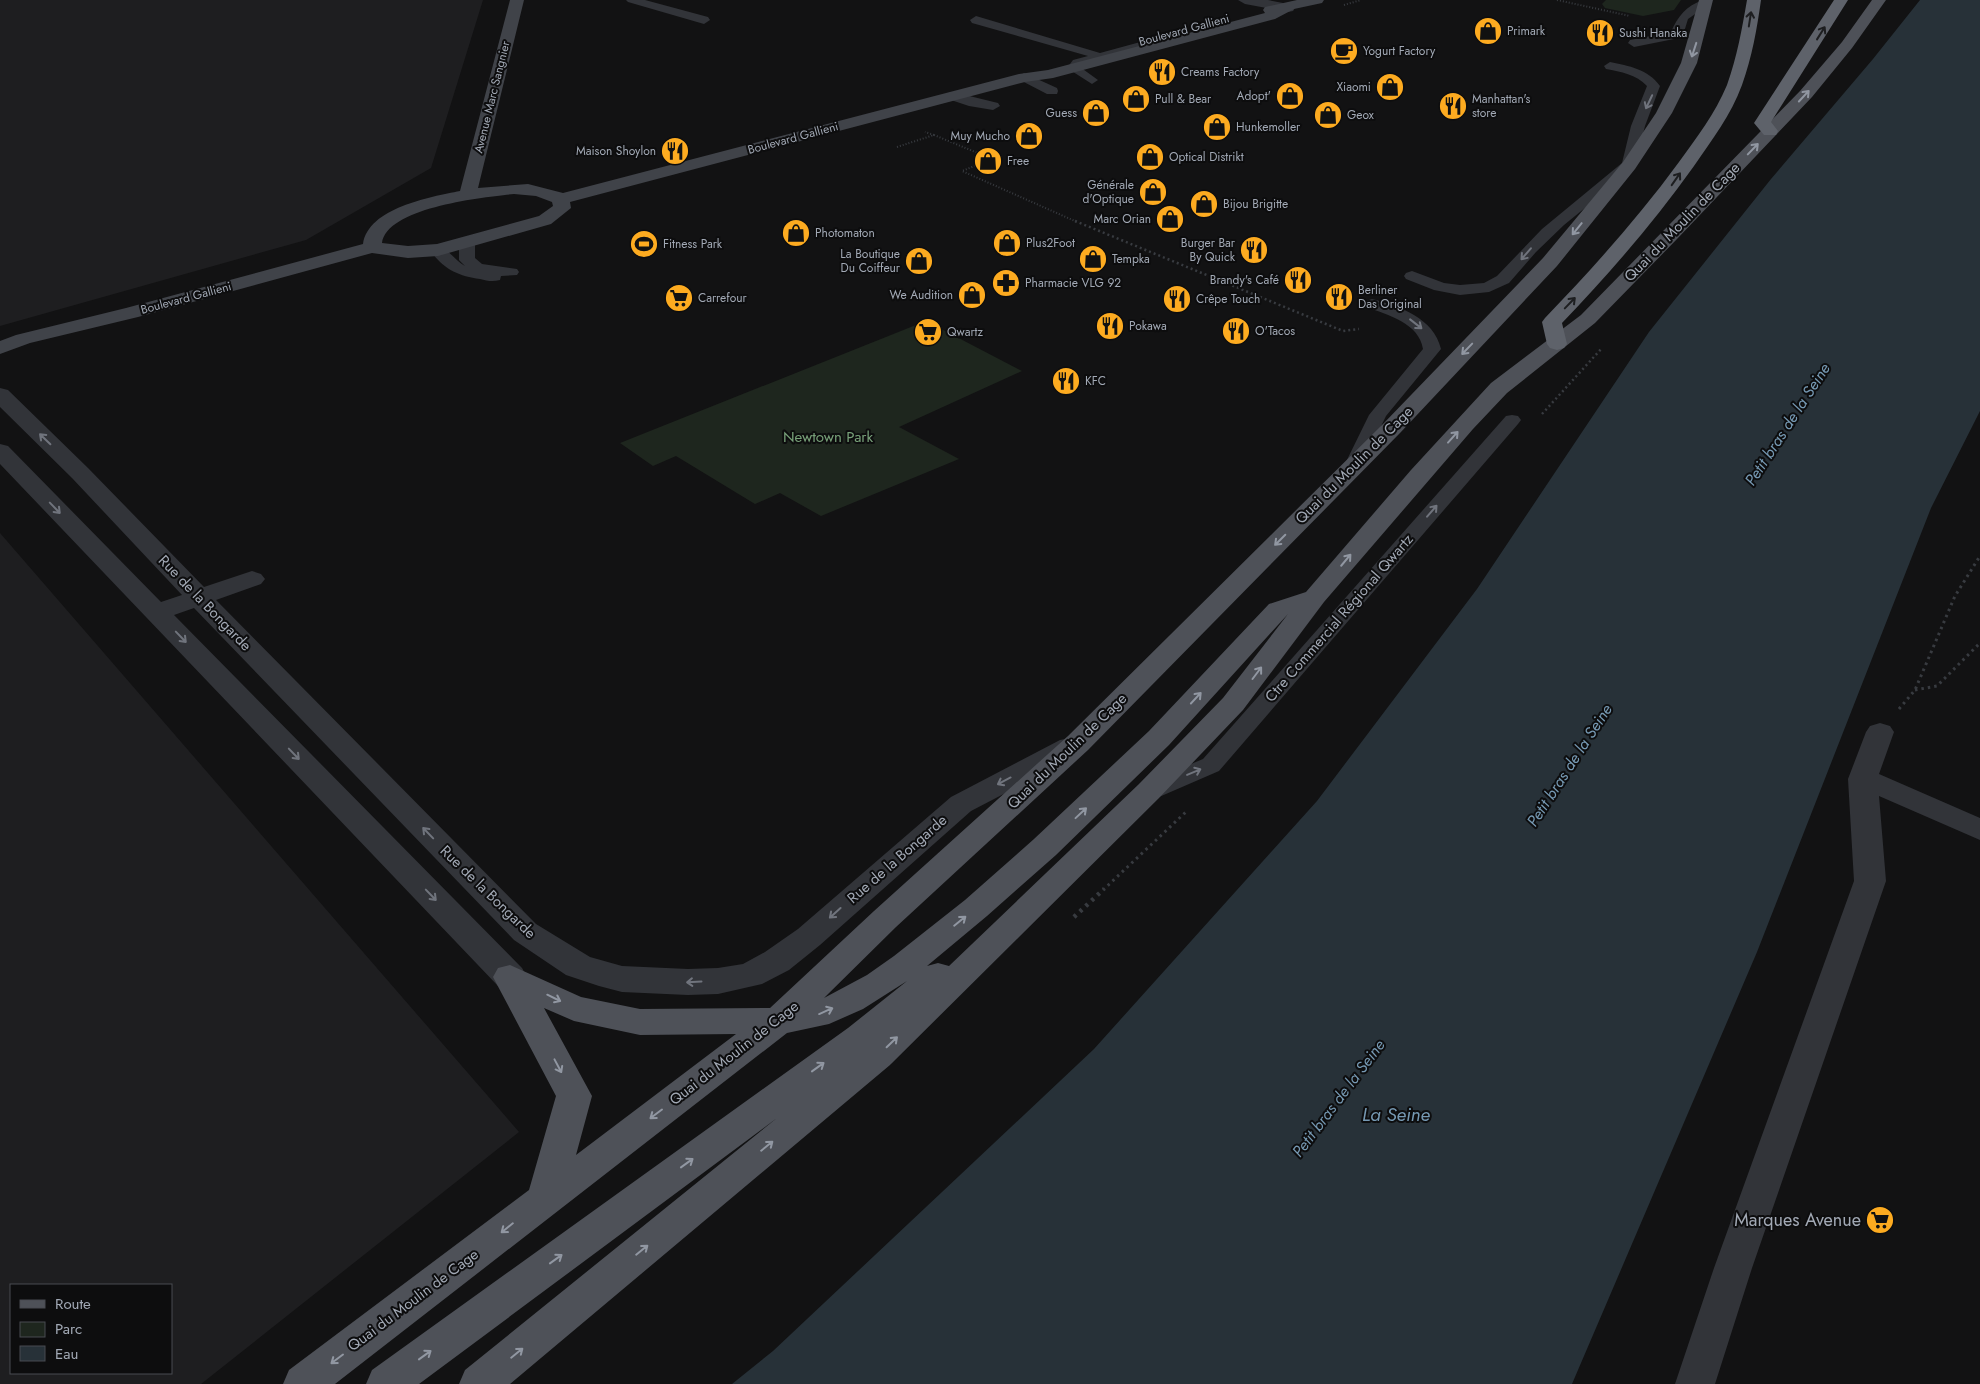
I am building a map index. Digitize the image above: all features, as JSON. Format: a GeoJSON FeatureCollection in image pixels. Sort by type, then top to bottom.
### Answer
{"type":"FeatureCollection","features":[{"type":"Feature","properties":{"kind":"highway"},"geometry":{"type":"LineString","coordinates":[[1557,344],[1552,322],[1606,266],[1655,207],[1718,120],[1734,86],[1746,50],[1754,0]]}},
{"type":"Feature","properties":{"kind":"highway"},"geometry":{"type":"LineString","coordinates":[[1770,131],[1762,123],[1841,0]]}},
{"type":"Feature","properties":{"kind":"main road","name":"Avenue Marc Sangnier"},"geometry":{"type":"LineString","coordinates":[[468,194],[517,0]]}},
{"type":"Feature","properties":{"kind":"main road","name":"Boulevard Gallieni"},"geometry":{"type":"LineString","coordinates":[[1024,77],[1044,67],[1158,37],[1255,12],[1288,8],[1317,0]]}},
{"type":"Feature","properties":{"kind":"main road","name":"Quai du Moulin de Cage"},"geometry":{"type":"LineString","coordinates":[[479,1384],[878,1055],[1149,791],[1233,704],[1315,597],[1419,475],[1499,388],[1588,319],[1806,94],[1847,45],[1879,0]]}},
{"type":"Feature","properties":{"kind":"main road","name":"Quai du Moulin de Cage"},"geometry":{"type":"LineString","coordinates":[[303,1384],[450,1274],[546,1198],[778,1021],[892,912],[1078,742],[1352,468],[1550,262],[1629,165],[1664,113],[1690,63],[1705,1]]}},
{"type":"Feature","properties":{"kind":"main road","name":"Boulevard Gallieni"},"geometry":{"type":"LineString","coordinates":[[0,348],[23,339],[132,312],[372,247],[408,252],[438,250],[467,243],[546,220],[562,208],[561,199],[1024,77],[1048,75],[1270,16],[1288,8]]}},
{"type":"Feature","properties":{"kind":"main road"},"geometry":{"type":"LineString","coordinates":[[372,247],[372,238],[381,226],[396,216],[468,194],[497,189],[529,189],[548,193],[561,199]]}},
{"type":"Feature","properties":{"kind":"main road"},"geometry":{"type":"LineString","coordinates":[[510,977],[574,1008],[640,1022],[778,1021],[817,1015],[842,1004],[879,984],[990,896],[1160,738],[1278,608],[1315,597]]}},
{"type":"Feature","properties":{"kind":"main road"},"geometry":{"type":"LineString","coordinates":[[386,1384],[860,1037],[1053,884]]}},
{"type":"Feature","properties":{"kind":"main road"},"geometry":{"type":"LineString","coordinates":[[510,977],[574,1096],[546,1198]]}},
{"type":"Feature","properties":{"kind":"street"},"geometry":{"type":"LineString","coordinates":[[1245,0],[1288,8]]}},
{"type":"Feature","properties":{"kind":"street","name":"Rue de la Bongarde"},"geometry":{"type":"LineString","coordinates":[[0,394],[80,473],[525,932],[578,966],[599,974],[622,979],[688,982],[718,981],[750,975],[777,962],[809,937],[961,804],[1078,742]]}},
{"type":"Feature","properties":{"kind":"street"},"geometry":{"type":"LineString","coordinates":[[0,451],[510,977]]}},
{"type":"Feature","properties":{"kind":"street"},"geometry":{"type":"LineString","coordinates":[[157,612],[252,579]]}},
{"type":"Feature","properties":{"kind":"street"},"geometry":{"type":"LineString","coordinates":[[1695,1384],[1733,1268],[1870,881],[1863,779],[1880,732]]}},
{"type":"Feature","properties":{"kind":"street"},"geometry":{"type":"LineString","coordinates":[[1863,779],[1906,796],[1980,830]]}},
{"type":"Feature","properties":{"kind":"lane"},"geometry":{"type":"LineString","coordinates":[[632,0],[704,20]]}},
{"type":"Feature","properties":{"kind":"lane"},"geometry":{"type":"LineString","coordinates":[[1634,43],[1675,35],[1678,32],[1678,25],[1686,13],[1705,1]]}},
{"type":"Feature","properties":{"kind":"lane"},"geometry":{"type":"LineString","coordinates":[[976,20],[1094,54]]}},
{"type":"Feature","properties":{"kind":"lane"},"geometry":{"type":"LineString","coordinates":[[1092,80],[1073,68],[1077,63],[1148,44],[1158,37]]}},
{"type":"Feature","properties":{"kind":"lane"},"geometry":{"type":"LineString","coordinates":[[1412,276],[1448,288],[1482,288],[1498,283],[1534,244],[1581,202],[1629,165],[1638,126],[1654,86],[1649,80],[1637,73],[1610,66]]}},
{"type":"Feature","properties":{"kind":"lane"},"geometry":{"type":"LineString","coordinates":[[1024,77],[1052,90]]}},
{"type":"Feature","properties":{"kind":"lane"},"geometry":{"type":"LineString","coordinates":[[953,96],[974,103],[992,106]]}},
{"type":"Feature","properties":{"kind":"lane"},"geometry":{"type":"LineString","coordinates":[[467,243],[466,260],[478,268],[511,272]]}},
{"type":"Feature","properties":{"kind":"lane"},"geometry":{"type":"LineString","coordinates":[[438,250],[449,265],[466,272],[494,277]]}},
{"type":"Feature","properties":{"kind":"lane"},"geometry":{"type":"LineString","coordinates":[[1352,468],[1378,415],[1432,349],[1432,342],[1424,331],[1415,324],[1397,312],[1372,304]]}},
{"type":"Feature","properties":{"kind":"lane","name":"Ctre Commercial Régional Qwartz"},"geometry":{"type":"LineString","coordinates":[[1149,791],[1211,764],[1512,420]]}},
{"type":"Feature","properties":{"kind":"path"},"geometry":{"type":"LineString","coordinates":[[1557,0],[1632,16]]}},
{"type":"Feature","properties":{"kind":"path"},"geometry":{"type":"LineString","coordinates":[[934,135],[992,159],[962,171],[1082,224],[1343,331],[1415,324]]}},
{"type":"Feature","properties":{"kind":"path"},"geometry":{"type":"LineString","coordinates":[[1880,732],[1915,690],[1955,596],[1980,556]]}},
{"type":"Feature","properties":{"kind":"path"},"geometry":{"type":"LineString","coordinates":[[1915,690],[1938,686],[1980,643]]}},
{"type":"Feature","properties":{"kind":"shaded area"},"geometry":{"type":"Polygon","coordinates":[[[0,0],[483,0],[431,168],[306,240],[0,326],[0,0]]]}},
{"type":"Feature","properties":{"kind":"shaded area"},"geometry":{"type":"Polygon","coordinates":[[[0,533],[519,1132],[201,1384],[0,1384],[0,533]]]}},
{"type":"Feature","properties":{"kind":"green space"},"geometry":{"type":"Polygon","coordinates":[[[1606,0],[1681,0],[1674,10],[1643,16],[1605,8],[1602,4],[1606,0]]]}},
{"type":"Feature","properties":{"kind":"green space","name":"Newtown Park"},"geometry":{"type":"Polygon","coordinates":[[[926,321],[1022,371],[899,427],[959,459],[821,516],[780,493],[755,504],[676,456],[653,466],[620,443],[926,321]]]}},
{"type":"Feature","properties":{"kind":"water","name":"La Seine"},"geometry":{"type":"Polygon","coordinates":[[[1920,0],[1980,0],[1980,411],[1931,508],[1757,952],[1572,1384],[732,1384],[773,1351],[1094,1049],[1317,801],[1477,589],[1649,332],[1771,179],[1873,59],[1920,0]]]}},
{"type":"Feature","properties":{"kind":"place","name":"Primark"},"geometry":{"type":"Point","coordinates":[1488,31]}},
{"type":"Feature","properties":{"kind":"place","name":"Sushi Hanaka"},"geometry":{"type":"Point","coordinates":[1600,33]}},
{"type":"Feature","properties":{"kind":"place","name":"Yogurt Factory"},"geometry":{"type":"Point","coordinates":[1344,51]}},
{"type":"Feature","properties":{"kind":"place","name":"Creams Factory"},"geometry":{"type":"Point","coordinates":[1162,72]}},
{"type":"Feature","properties":{"kind":"place","name":"Xiaomi"},"geometry":{"type":"Point","coordinates":[1390,87]}},
{"type":"Feature","properties":{"kind":"place","name":"Adopt'"},"geometry":{"type":"Point","coordinates":[1290,96]}},
{"type":"Feature","properties":{"kind":"place","name":"Pull & Bear"},"geometry":{"type":"Point","coordinates":[1136,99]}},
{"type":"Feature","properties":{"kind":"place","name":"Manhattan's store"},"geometry":{"type":"Point","coordinates":[1453,106]}},
{"type":"Feature","properties":{"kind":"place","name":"Guess"},"geometry":{"type":"Point","coordinates":[1096,113]}},
{"type":"Feature","properties":{"kind":"place","name":"Geox"},"geometry":{"type":"Point","coordinates":[1328,115]}},
{"type":"Feature","properties":{"kind":"place","name":"Hunkemoller"},"geometry":{"type":"Point","coordinates":[1217,127]}},
{"type":"Feature","properties":{"kind":"place","name":"Muy Mucho"},"geometry":{"type":"Point","coordinates":[1029,136]}},
{"type":"Feature","properties":{"kind":"place","name":"Maison Shoylon"},"geometry":{"type":"Point","coordinates":[675,151]}},
{"type":"Feature","properties":{"kind":"place","name":"Optical Distrikt"},"geometry":{"type":"Point","coordinates":[1150,157]}},
{"type":"Feature","properties":{"kind":"place","name":"Free"},"geometry":{"type":"Point","coordinates":[988,161]}},
{"type":"Feature","properties":{"kind":"place","name":"Générale d'Optique"},"geometry":{"type":"Point","coordinates":[1153,192]}},
{"type":"Feature","properties":{"kind":"place","name":"Bijou Brigitte"},"geometry":{"type":"Point","coordinates":[1204,204]}},
{"type":"Feature","properties":{"kind":"place","name":"Marc Orian"},"geometry":{"type":"Point","coordinates":[1170,219]}},
{"type":"Feature","properties":{"kind":"place","name":"Photomaton"},"geometry":{"type":"Point","coordinates":[796,233]}},
{"type":"Feature","properties":{"kind":"place","name":"Plus2Foot"},"geometry":{"type":"Point","coordinates":[1007,243]}},
{"type":"Feature","properties":{"kind":"place","name":"Fitness Park"},"geometry":{"type":"Point","coordinates":[644,244]}},
{"type":"Feature","properties":{"kind":"place","name":"Burger Bar By Quick"},"geometry":{"type":"Point","coordinates":[1254,250]}},
{"type":"Feature","properties":{"kind":"place","name":"Tempka"},"geometry":{"type":"Point","coordinates":[1093,259]}},
{"type":"Feature","properties":{"kind":"place","name":"La Boutique Du Coiffeur"},"geometry":{"type":"Point","coordinates":[919,261]}},
{"type":"Feature","properties":{"kind":"place","name":"Brandy's Café"},"geometry":{"type":"Point","coordinates":[1298,280]}},
{"type":"Feature","properties":{"kind":"place","name":"Pharmacie VLG 92"},"geometry":{"type":"Point","coordinates":[1006,283]}},
{"type":"Feature","properties":{"kind":"place","name":"We Audition"},"geometry":{"type":"Point","coordinates":[972,295]}},
{"type":"Feature","properties":{"kind":"place","name":"Berliner Das Original"},"geometry":{"type":"Point","coordinates":[1339,297]}},
{"type":"Feature","properties":{"kind":"place","name":"Carrefour"},"geometry":{"type":"Point","coordinates":[679,298]}},
{"type":"Feature","properties":{"kind":"place","name":"Crêpe Touch"},"geometry":{"type":"Point","coordinates":[1177,299]}},
{"type":"Feature","properties":{"kind":"place","name":"Pokawa"},"geometry":{"type":"Point","coordinates":[1110,326]}},
{"type":"Feature","properties":{"kind":"place","name":"O'Tacos"},"geometry":{"type":"Point","coordinates":[1236,331]}},
{"type":"Feature","properties":{"kind":"place","name":"Qwartz"},"geometry":{"type":"Point","coordinates":[928,332]}},
{"type":"Feature","properties":{"kind":"place","name":"KFC"},"geometry":{"type":"Point","coordinates":[1066,381]}},
{"type":"Feature","properties":{"kind":"place","name":"Marques Avenue"},"geometry":{"type":"Point","coordinates":[1880,1220]}},
{"type":"Feature","properties":{"kind":"water label","name":"Petit bras de la Seine"},"geometry":{"type":"Point","coordinates":[1787,424]}},
{"type":"Feature","properties":{"kind":"water label","name":"Petit bras de la Seine"},"geometry":{"type":"Point","coordinates":[1569,765]}},
{"type":"Feature","properties":{"kind":"water label","name":"Petit bras de la Seine"},"geometry":{"type":"Point","coordinates":[1338,1098]}}]}
